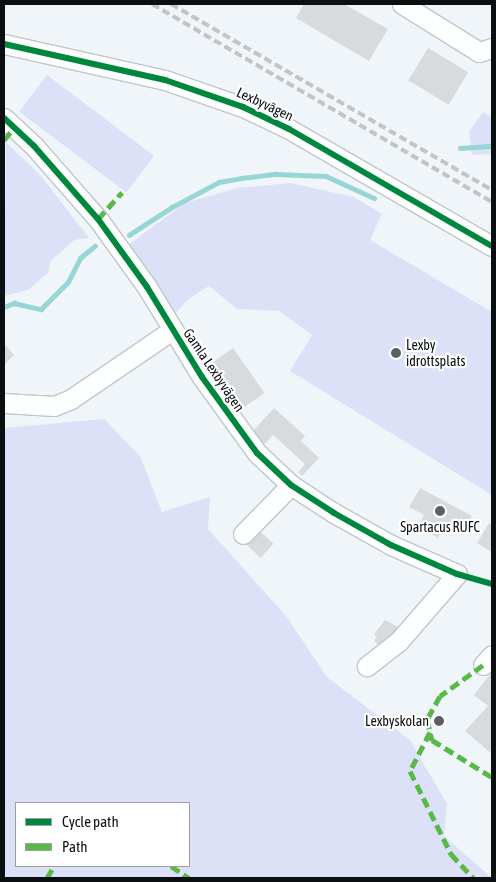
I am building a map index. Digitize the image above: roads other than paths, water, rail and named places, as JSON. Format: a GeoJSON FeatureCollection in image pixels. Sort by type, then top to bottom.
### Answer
{"type":"FeatureCollection","features":[{"type":"Feature","properties":{"kind":"street"},"geometry":{"type":"LineString","coordinates":[[402,4],[479,52],[492,48]]}},
{"type":"Feature","properties":{"kind":"street","name":"Lexbyvägen"},"geometry":{"type":"LineString","coordinates":[[4,44],[165,80],[243,107],[289,129],[492,246]]}},
{"type":"Feature","properties":{"kind":"street","name":"Gamla Lexbyvägen"},"geometry":{"type":"LineString","coordinates":[[4,118],[40,153],[98,220],[147,286],[172,330],[257,454],[290,485],[392,545],[457,574],[399,641],[367,666]]}},
{"type":"Feature","properties":{"kind":"street"},"geometry":{"type":"LineString","coordinates":[[4,403],[54,406],[71,399],[172,330]]}},
{"type":"Feature","properties":{"kind":"street"},"geometry":{"type":"LineString","coordinates":[[243,534],[290,485]]}},
{"type":"Feature","properties":{"kind":"waterway"},"geometry":{"type":"LineString","coordinates":[[460,148],[492,146]]}},
{"type":"Feature","properties":{"kind":"waterway"},"geometry":{"type":"LineString","coordinates":[[129,235],[172,207],[219,182],[241,178],[276,174],[326,176],[374,198]]}},
{"type":"Feature","properties":{"kind":"waterway"},"geometry":{"type":"LineString","coordinates":[[4,307],[14,303],[41,309],[68,282],[80,258],[95,246]]}},
{"type":"Feature","properties":{"kind":"railway"},"geometry":{"type":"LineString","coordinates":[[152,4],[492,202]]}},
{"type":"Feature","properties":{"kind":"railway"},"geometry":{"type":"LineString","coordinates":[[171,4],[492,190]]}},
{"type":"Feature","properties":{"kind":"place","name":"Lexby idrottsplats"},"geometry":{"type":"Point","coordinates":[396,353]}},
{"type":"Feature","properties":{"kind":"place","name":"Spartacus RUFC"},"geometry":{"type":"Point","coordinates":[440,511]}},
{"type":"Feature","properties":{"kind":"place","name":"Lexbyskolan"},"geometry":{"type":"Point","coordinates":[439,721]}}]}
